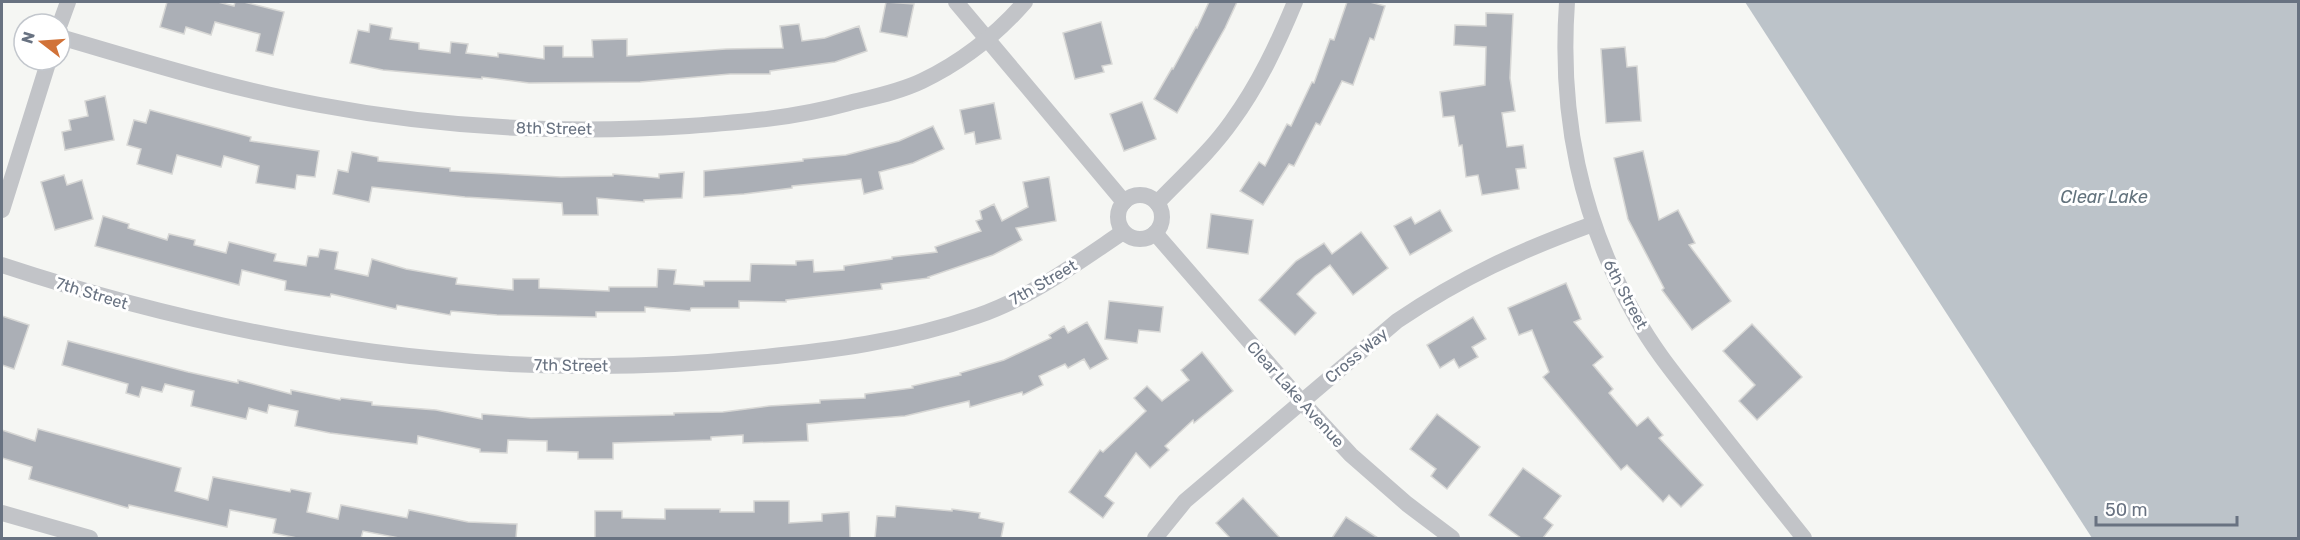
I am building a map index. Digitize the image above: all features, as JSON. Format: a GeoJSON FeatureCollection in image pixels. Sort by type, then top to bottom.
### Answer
{"type":"FeatureCollection","features":[{"type":"Feature","properties":{"kind":"street"},"geometry":{"type":"LineString","coordinates":[[956,2],[1124,202]]}},
{"type":"Feature","properties":{"kind":"street","name":"8th Street"},"geometry":{"type":"LineString","coordinates":[[72,42],[181,74],[321,106],[449,122],[566,129],[672,127],[812,114],[881,96],[920,82],[956,63],[1007,22],[1025,2]]}},
{"type":"Feature","properties":{"kind":"street"},"geometry":{"type":"LineString","coordinates":[[1157,203],[1203,156],[1233,120],[1261,75],[1295,2]]}},
{"type":"Feature","properties":{"kind":"street","name":"6th Street"},"geometry":{"type":"LineString","coordinates":[[1567,2],[1564,43],[1566,97],[1579,175],[1593,224],[1612,271],[1637,319],[1667,364],[1804,538]]}},
{"type":"Feature","properties":{"kind":"street"},"geometry":{"type":"LineString","coordinates":[[2,210],[44,72]]}},
{"type":"Feature","properties":{"kind":"street"},"geometry":{"type":"LineString","coordinates":[[1146,196],[1157,203],[1162,222],[1155,233],[1142,239],[1135,239],[1123,232],[1118,220],[1120,207],[1128,198],[1146,196]]}},
{"type":"Feature","properties":{"kind":"street","name":"Cross Way"},"geometry":{"type":"LineString","coordinates":[[1155,538],[1164,524],[1185,501],[1389,327],[1428,300],[1499,261],[1593,224]]}},
{"type":"Feature","properties":{"kind":"street","name":"7th Street"},"geometry":{"type":"LineString","coordinates":[[2,265],[132,306],[305,343],[392,355],[480,362],[634,366],[723,361],[811,352],[893,340],[978,316],[1009,303],[1059,275],[1123,232]]}},
{"type":"Feature","properties":{"kind":"street","name":"Clear Lake Avenue"},"geometry":{"type":"LineString","coordinates":[[1155,233],[1301,401],[1352,455],[1407,504],[1452,538]]}},
{"type":"Feature","properties":{"kind":"street"},"geometry":{"type":"LineString","coordinates":[[2,513],[90,538]]}},
{"type":"Feature","properties":{"kind":"water","name":"Clear Lake"},"geometry":{"type":"Polygon","coordinates":[[[1745,2],[2298,2],[2298,538],[2092,538],[1745,2]]]}},
{"type":"Feature","properties":{"kind":"building"},"geometry":{"type":"Polygon","coordinates":[[[167,2],[218,2],[234,6],[235,2],[244,2],[284,12],[273,55],[256,51],[260,34],[215,22],[211,35],[186,27],[184,34],[160,27],[167,2]]]}},
{"type":"Feature","properties":{"kind":"building"},"geometry":{"type":"Polygon","coordinates":[[[886,2],[914,4],[907,37],[880,32],[886,2]]]}},
{"type":"Feature","properties":{"kind":"building"},"geometry":{"type":"Polygon","coordinates":[[[1209,2],[1237,2],[1225,28],[1177,113],[1154,99],[1197,28],[1209,2]]]}},
{"type":"Feature","properties":{"kind":"building"},"geometry":{"type":"Polygon","coordinates":[[[1347,2],[1370,2],[1385,6],[1374,40],[1370,38],[1353,85],[1342,81],[1320,125],[1316,123],[1294,166],[1289,164],[1263,205],[1240,191],[1259,162],[1265,166],[1287,124],[1291,126],[1312,82],[1314,83],[1330,39],[1334,40],[1347,2]]]}},
{"type":"Feature","properties":{"kind":"building"},"geometry":{"type":"Polygon","coordinates":[[[1486,13],[1513,14],[1510,78],[1515,111],[1502,113],[1507,147],[1523,145],[1526,168],[1516,169],[1519,189],[1482,195],[1478,175],[1466,177],[1462,145],[1459,146],[1454,116],[1443,117],[1440,92],[1485,85],[1486,47],[1454,45],[1455,25],[1486,26],[1486,13]]]}},
{"type":"Feature","properties":{"kind":"building"},"geometry":{"type":"Polygon","coordinates":[[[1101,22],[1112,64],[1102,66],[1104,72],[1075,79],[1063,33],[1101,22]]]}},
{"type":"Feature","properties":{"kind":"building"},"geometry":{"type":"Polygon","coordinates":[[[370,24],[392,28],[390,39],[419,43],[419,49],[450,53],[451,42],[468,44],[466,53],[498,57],[498,53],[544,59],[544,46],[563,46],[563,57],[593,57],[592,40],[627,39],[627,56],[726,49],[783,48],[780,26],[799,24],[802,41],[825,38],[859,26],[867,51],[835,62],[770,71],[770,74],[730,74],[640,82],[529,83],[482,77],[482,79],[383,70],[350,63],[358,30],[369,32],[370,24]]]}},
{"type":"Feature","properties":{"kind":"building"},"geometry":{"type":"Polygon","coordinates":[[[1625,47],[1627,67],[1637,66],[1641,121],[1606,123],[1601,49],[1625,47]]]}},
{"type":"Feature","properties":{"kind":"building"},"geometry":{"type":"Polygon","coordinates":[[[105,96],[114,140],[65,150],[62,132],[71,130],[69,120],[88,116],[85,101],[105,96]]]}},
{"type":"Feature","properties":{"kind":"building"},"geometry":{"type":"Polygon","coordinates":[[[1142,102],[1156,139],[1124,151],[1110,114],[1142,102]]]}},
{"type":"Feature","properties":{"kind":"building"},"geometry":{"type":"Polygon","coordinates":[[[994,103],[1001,139],[976,144],[974,132],[965,134],[960,110],[994,103]]]}},
{"type":"Feature","properties":{"kind":"building"},"geometry":{"type":"Polygon","coordinates":[[[150,110],[251,137],[250,141],[319,151],[315,177],[297,175],[295,189],[256,183],[259,166],[224,156],[221,167],[177,155],[172,174],[137,164],[141,149],[127,145],[134,120],[146,123],[150,110]]]}},
{"type":"Feature","properties":{"kind":"building"},"geometry":{"type":"Polygon","coordinates":[[[933,126],[944,149],[913,163],[879,172],[883,189],[864,194],[861,179],[704,197],[704,171],[846,155],[899,141],[933,126]]]}},
{"type":"Feature","properties":{"kind":"building"},"geometry":{"type":"Polygon","coordinates":[[[1643,151],[1659,220],[1678,210],[1695,243],[1689,245],[1731,301],[1692,330],[1662,290],[1664,288],[1628,219],[1614,158],[1643,151]]]}},
{"type":"Feature","properties":{"kind":"building"},"geometry":{"type":"Polygon","coordinates":[[[352,152],[378,157],[378,161],[450,168],[450,171],[561,177],[613,176],[613,174],[659,178],[659,174],[684,172],[682,198],[644,200],[644,202],[597,198],[598,215],[563,215],[562,203],[465,197],[372,187],[369,202],[333,194],[338,170],[348,172],[352,152]]]}},
{"type":"Feature","properties":{"kind":"building"},"geometry":{"type":"Polygon","coordinates":[[[64,175],[67,185],[82,180],[93,219],[55,230],[41,182],[64,175]]]}},
{"type":"Feature","properties":{"kind":"building"},"geometry":{"type":"Polygon","coordinates":[[[1049,177],[1056,221],[1016,228],[1022,240],[993,255],[929,278],[881,284],[882,289],[786,300],[786,302],[739,301],[739,308],[691,308],[690,311],[645,307],[645,312],[596,312],[596,317],[497,315],[451,311],[450,315],[397,305],[396,309],[331,294],[330,297],[285,290],[286,281],[242,270],[239,285],[95,246],[103,216],[129,224],[128,228],[167,240],[169,234],[195,240],[194,245],[226,253],[229,242],[276,254],[274,261],[306,266],[308,256],[318,257],[320,249],[338,252],[335,269],[368,276],[372,259],[406,269],[457,278],[456,284],[513,290],[513,279],[539,279],[539,288],[609,291],[609,287],[657,287],[658,269],[676,270],[674,284],[704,286],[704,281],[750,281],[751,264],[796,265],[796,261],[813,260],[814,272],[844,270],[844,266],[937,252],[935,247],[981,231],[976,221],[982,219],[980,211],[994,204],[1002,221],[1028,207],[1023,182],[1049,177]]]}},
{"type":"Feature","properties":{"kind":"building"},"geometry":{"type":"Polygon","coordinates":[[[1440,210],[1452,231],[1410,255],[1394,226],[1411,217],[1415,224],[1440,210]]]}},
{"type":"Feature","properties":{"kind":"building"},"geometry":{"type":"Polygon","coordinates":[[[1211,214],[1253,220],[1248,254],[1207,248],[1211,214]]]}},
{"type":"Feature","properties":{"kind":"building"},"geometry":{"type":"Polygon","coordinates":[[[1361,232],[1388,268],[1353,295],[1330,265],[1297,294],[1316,313],[1295,335],[1259,300],[1296,261],[1324,243],[1332,254],[1361,232]]]}},
{"type":"Feature","properties":{"kind":"building"},"geometry":{"type":"Polygon","coordinates":[[[1566,283],[1581,319],[1574,322],[1603,357],[1593,365],[1613,389],[1609,393],[1637,426],[1648,417],[1663,435],[1659,438],[1703,485],[1681,507],[1669,495],[1663,502],[1627,465],[1621,470],[1543,377],[1549,372],[1532,330],[1519,335],[1508,308],[1566,283]]]}},
{"type":"Feature","properties":{"kind":"building"},"geometry":{"type":"Polygon","coordinates":[[[1109,301],[1163,307],[1160,332],[1139,330],[1137,343],[1105,339],[1109,301]]]}},
{"type":"Feature","properties":{"kind":"building"},"geometry":{"type":"Polygon","coordinates":[[[2,316],[29,325],[14,369],[2,365],[2,316]]]}},
{"type":"Feature","properties":{"kind":"building"},"geometry":{"type":"Polygon","coordinates":[[[1473,317],[1486,339],[1472,347],[1478,357],[1459,368],[1454,359],[1440,368],[1427,345],[1473,317]]]}},
{"type":"Feature","properties":{"kind":"building"},"geometry":{"type":"Polygon","coordinates":[[[1087,322],[1108,359],[1090,369],[1084,359],[1068,368],[1065,364],[1039,376],[1043,385],[1023,395],[1022,392],[970,407],[969,401],[905,416],[807,424],[808,441],[743,443],[743,435],[711,437],[711,440],[613,443],[613,459],[578,459],[578,452],[547,451],[547,441],[508,440],[507,453],[480,452],[480,449],[418,436],[417,444],[330,433],[295,426],[298,411],[269,405],[267,413],[249,408],[246,419],[191,406],[194,391],[165,384],[162,392],[142,387],[139,397],[126,393],[128,384],[62,365],[68,341],[188,372],[238,383],[238,380],[291,394],[291,390],[340,400],[341,398],[372,402],[372,405],[436,410],[482,419],[482,414],[531,418],[674,415],[674,413],[723,412],[820,403],[820,400],[865,398],[865,394],[913,388],[912,386],[961,375],[960,373],[1004,360],[1051,338],[1049,335],[1064,326],[1068,333],[1087,322]]]}},
{"type":"Feature","properties":{"kind":"building"},"geometry":{"type":"Polygon","coordinates":[[[1752,324],[1802,377],[1757,420],[1739,401],[1755,385],[1723,351],[1752,324]]]}},
{"type":"Feature","properties":{"kind":"building"},"geometry":{"type":"Polygon","coordinates":[[[1202,352],[1233,391],[1194,423],[1193,420],[1165,446],[1169,450],[1150,468],[1136,453],[1105,496],[1114,503],[1103,518],[1069,492],[1100,450],[1103,452],[1146,411],[1134,398],[1147,386],[1162,401],[1189,380],[1181,370],[1202,352]]]}},
{"type":"Feature","properties":{"kind":"building"},"geometry":{"type":"Polygon","coordinates":[[[1437,414],[1480,447],[1447,489],[1431,476],[1436,469],[1410,449],[1437,414]]]}},
{"type":"Feature","properties":{"kind":"building"},"geometry":{"type":"Polygon","coordinates":[[[38,429],[181,468],[175,491],[208,500],[213,477],[290,492],[291,489],[311,493],[307,512],[338,519],[341,505],[407,518],[409,510],[468,522],[517,524],[516,538],[399,538],[363,531],[361,538],[297,538],[273,533],[276,519],[230,510],[227,527],[129,505],[128,508],[29,479],[32,467],[2,458],[2,430],[35,441],[38,429]]]}},
{"type":"Feature","properties":{"kind":"building"},"geometry":{"type":"Polygon","coordinates":[[[1523,468],[1561,496],[1544,518],[1553,525],[1543,538],[1521,538],[1489,515],[1523,468]]]}},
{"type":"Feature","properties":{"kind":"building"},"geometry":{"type":"Polygon","coordinates":[[[1243,498],[1280,538],[1230,538],[1216,523],[1243,498]]]}},
{"type":"Feature","properties":{"kind":"building"},"geometry":{"type":"Polygon","coordinates":[[[754,501],[789,501],[789,523],[822,521],[822,514],[849,512],[850,538],[595,538],[595,511],[622,511],[622,518],[665,519],[665,509],[720,509],[720,512],[754,512],[754,501]]]}},
{"type":"Feature","properties":{"kind":"building"},"geometry":{"type":"Polygon","coordinates":[[[896,506],[980,513],[979,518],[1004,523],[1001,538],[875,538],[877,516],[895,517],[896,506]]]}},
{"type":"Feature","properties":{"kind":"building"},"geometry":{"type":"Polygon","coordinates":[[[1346,517],[1378,538],[1332,538],[1346,517]]]}}]}
